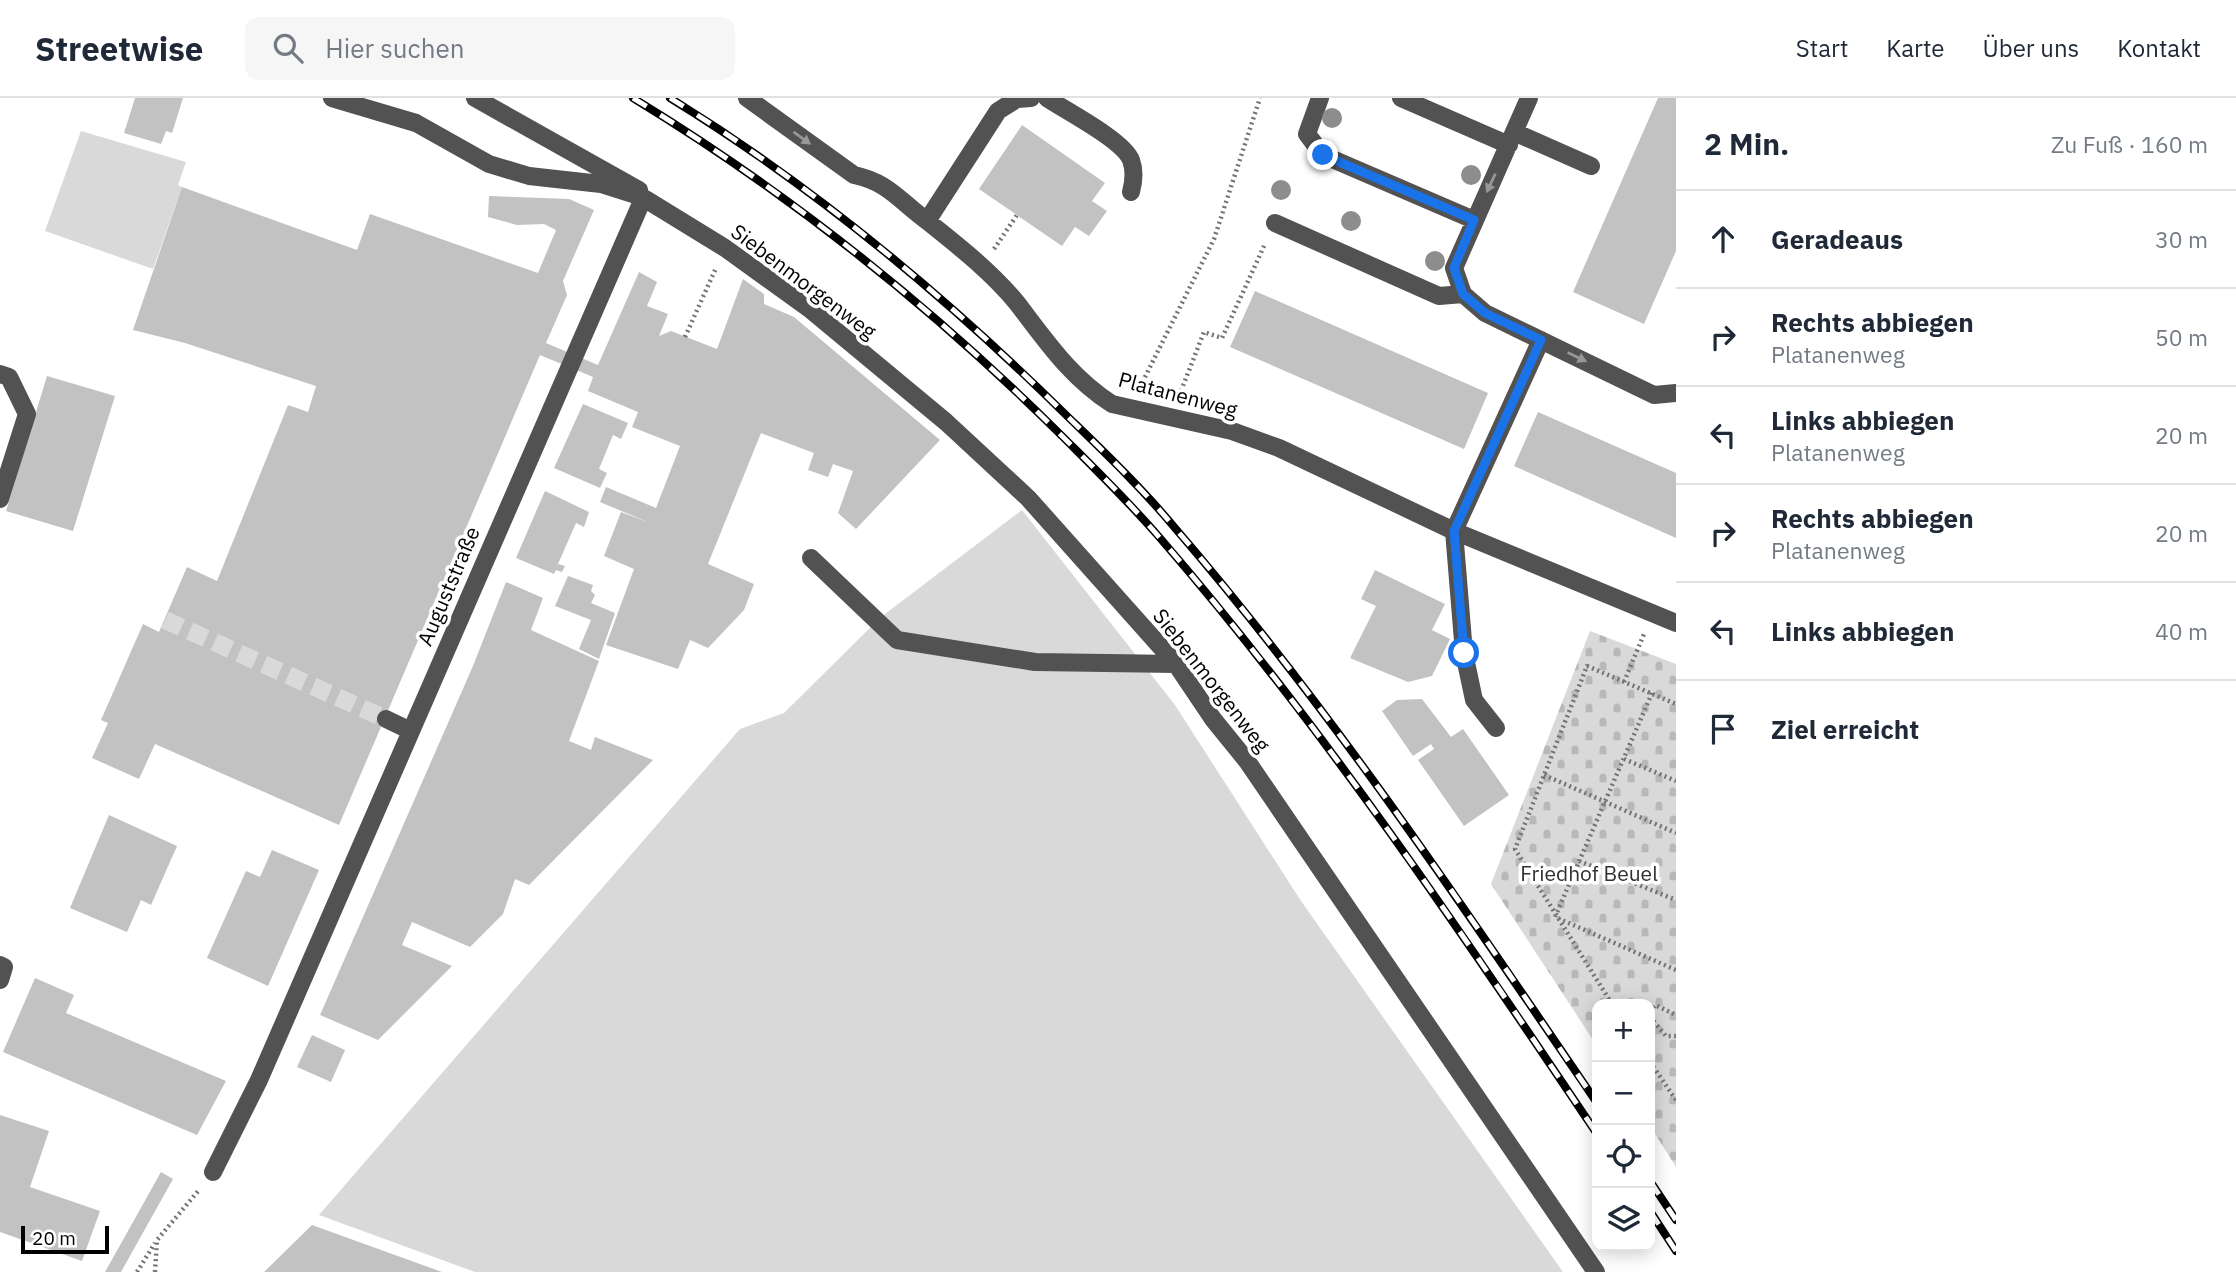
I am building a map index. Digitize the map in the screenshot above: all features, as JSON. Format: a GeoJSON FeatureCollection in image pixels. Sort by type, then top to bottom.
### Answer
{"type":"FeatureCollection","features":[{"type":"Feature","properties":{"kind":"street"},"geometry":{"type":"LineString","coordinates":[[332,98],[416,122],[489,164],[529,176],[601,184],[642,198]]}},
{"type":"Feature","properties":{"kind":"street"},"geometry":{"type":"LineString","coordinates":[[475,98],[639,190],[642,198]]}},
{"type":"Feature","properties":{"kind":"street","name":"Platanenweg"},"geometry":{"type":"LineString","coordinates":[[747,98],[854,176],[875,179],[960,247],[1016,302],[1039,337],[1096,394],[1112,404],[1232,431],[1279,448],[1454,531],[1676,623]]}},
{"type":"Feature","properties":{"kind":"street"},"geometry":{"type":"LineString","coordinates":[[927,221],[998,111],[1017,99],[1031,98]]}},
{"type":"Feature","properties":{"kind":"street"},"geometry":{"type":"LineString","coordinates":[[1047,98],[1117,144],[1130,158],[1135,176],[1131,192]]}},
{"type":"Feature","properties":{"kind":"street"},"geometry":{"type":"LineString","coordinates":[[1320,98],[1307,134],[1323,155],[1474,220]]}},
{"type":"Feature","properties":{"kind":"street"},"geometry":{"type":"LineString","coordinates":[[1401,98],[1591,166]]}},
{"type":"Feature","properties":{"kind":"street"},"geometry":{"type":"LineString","coordinates":[[1529,98],[1454,268],[1463,294],[1485,313],[1654,395],[1676,393]]}},
{"type":"Feature","properties":{"kind":"street","name":"Siebenmorgenweg"},"geometry":{"type":"LineString","coordinates":[[642,198],[725,248],[811,310],[946,422],[1028,498],[1176,664],[1213,719],[1255,772],[1596,1272]]}},
{"type":"Feature","properties":{"kind":"street","name":"Auguststraße"},"geometry":{"type":"LineString","coordinates":[[213,1172],[259,1080],[642,198]]}},
{"type":"Feature","properties":{"kind":"street"},"geometry":{"type":"LineString","coordinates":[[1275,223],[1439,296],[1463,294]]}},
{"type":"Feature","properties":{"kind":"street"},"geometry":{"type":"LineString","coordinates":[[1496,728],[1474,700],[1466,664],[1454,531],[1541,340]]}},
{"type":"Feature","properties":{"kind":"street"},"geometry":{"type":"LineString","coordinates":[[0,374],[9,377],[27,414],[0,499]]}},
{"type":"Feature","properties":{"kind":"street"},"geometry":{"type":"LineString","coordinates":[[811,558],[897,640],[1035,662],[1176,664]]}},
{"type":"Feature","properties":{"kind":"street"},"geometry":{"type":"LineString","coordinates":[[386,719],[411,730]]}},
{"type":"Feature","properties":{"kind":"street"},"geometry":{"type":"LineString","coordinates":[[0,965],[4,967],[0,980]]}},
{"type":"Feature","properties":{"kind":"path"},"geometry":{"type":"LineString","coordinates":[[1130,409],[1214,239],[1260,98]]}},
{"type":"Feature","properties":{"kind":"path"},"geometry":{"type":"LineString","coordinates":[[994,249],[1017,215]]}},
{"type":"Feature","properties":{"kind":"path"},"geometry":{"type":"LineString","coordinates":[[1172,417],[1204,332],[1222,338],[1275,223]]}},
{"type":"Feature","properties":{"kind":"path"},"geometry":{"type":"LineString","coordinates":[[685,337],[725,248]]}},
{"type":"Feature","properties":{"kind":"path"},"geometry":{"type":"LineString","coordinates":[[1624,682],[1653,614]]}},
{"type":"Feature","properties":{"kind":"path"},"geometry":{"type":"LineString","coordinates":[[1609,999],[1555,917],[1515,849],[1587,666],[1676,704]]}},
{"type":"Feature","properties":{"kind":"path"},"geometry":{"type":"LineString","coordinates":[[1555,917],[1652,694]]}},
{"type":"Feature","properties":{"kind":"path"},"geometry":{"type":"LineString","coordinates":[[1624,759],[1676,781]]}},
{"type":"Feature","properties":{"kind":"path"},"geometry":{"type":"LineString","coordinates":[[1544,775],[1604,804],[1676,833]]}},
{"type":"Feature","properties":{"kind":"path"},"geometry":{"type":"LineString","coordinates":[[1579,861],[1676,900]]}},
{"type":"Feature","properties":{"kind":"path"},"geometry":{"type":"LineString","coordinates":[[1555,917],[1676,970]]}},
{"type":"Feature","properties":{"kind":"path"},"geometry":{"type":"LineString","coordinates":[[1655,1005],[1676,1015]]}},
{"type":"Feature","properties":{"kind":"path"},"geometry":{"type":"LineString","coordinates":[[1655,1023],[1666,1036],[1676,1036]]}},
{"type":"Feature","properties":{"kind":"path"},"geometry":{"type":"LineString","coordinates":[[1655,1069],[1676,1100]]}},
{"type":"Feature","properties":{"kind":"path"},"geometry":{"type":"LineString","coordinates":[[137,1272],[157,1240],[213,1172]]}},
{"type":"Feature","properties":{"kind":"path"},"geometry":{"type":"LineString","coordinates":[[155,1272],[157,1240]]}},
{"type":"Feature","properties":{"kind":"green space"},"geometry":{"type":"Polygon","coordinates":[[[81,131],[186,162],[178,185],[182,187],[153,269],[45,231],[81,131]]]}},
{"type":"Feature","properties":{"kind":"green space"},"geometry":{"type":"Polygon","coordinates":[[[1022,510],[1175,705],[1301,901],[1563,1272],[475,1272],[319,1215],[740,729],[784,713],[881,617],[1022,510]]]}},
{"type":"Feature","properties":{"kind":"green space","name":"Friedhof Beuel"},"geometry":{"type":"Polygon","coordinates":[[[1590,631],[1676,664],[1676,1167],[1655,1134],[1655,999],[1592,999],[1592,1038],[1491,884],[1590,631]]]}},
{"type":"Feature","properties":{"kind":"building"},"geometry":{"type":"Polygon","coordinates":[[[135,98],[183,98],[172,133],[166,131],[161,144],[124,133],[135,98]]]}},
{"type":"Feature","properties":{"kind":"building"},"geometry":{"type":"Polygon","coordinates":[[[1658,98],[1676,98],[1676,251],[1644,324],[1573,292],[1658,98]]]}},
{"type":"Feature","properties":{"kind":"building"},"geometry":{"type":"Polygon","coordinates":[[[1022,125],[1105,183],[1092,201],[1107,211],[1089,236],[1075,227],[1062,246],[979,189],[1022,125]]]}},
{"type":"Feature","properties":{"kind":"building"},"geometry":{"type":"Polygon","coordinates":[[[182,187],[357,250],[370,214],[538,273],[556,230],[544,224],[517,225],[488,217],[489,196],[569,199],[594,210],[563,281],[567,295],[546,343],[598,365],[639,272],[657,282],[647,306],[668,314],[659,336],[671,331],[717,349],[743,279],[764,294],[764,304],[794,317],[940,440],[856,529],[838,513],[853,471],[833,464],[828,477],[808,470],[814,453],[761,433],[708,564],[754,584],[744,610],[708,648],[690,640],[678,669],[606,645],[634,569],[604,556],[621,512],[650,523],[600,502],[606,487],[656,508],[680,446],[632,427],[638,412],[588,391],[593,377],[540,355],[339,825],[155,744],[139,779],[92,758],[108,723],[101,720],[143,624],[159,632],[187,567],[217,581],[288,405],[308,412],[316,386],[185,343],[133,330],[182,187]]]}},
{"type":"Feature","properties":{"kind":"building"},"geometry":{"type":"Polygon","coordinates":[[[1255,291],[1488,393],[1464,449],[1230,347],[1255,291]]]}},
{"type":"Feature","properties":{"kind":"building"},"geometry":{"type":"Polygon","coordinates":[[[47,376],[115,396],[73,531],[6,511],[47,376]]]}},
{"type":"Feature","properties":{"kind":"building"},"geometry":{"type":"Polygon","coordinates":[[[583,404],[628,423],[621,439],[613,435],[599,469],[607,473],[600,488],[554,468],[583,404]]]}},
{"type":"Feature","properties":{"kind":"building"},"geometry":{"type":"Polygon","coordinates":[[[1538,412],[1676,473],[1676,538],[1514,466],[1538,412]]]}},
{"type":"Feature","properties":{"kind":"building"},"geometry":{"type":"Polygon","coordinates":[[[545,491],[589,512],[584,527],[576,523],[558,564],[565,566],[562,572],[556,570],[554,574],[516,558],[545,491]]]}},
{"type":"Feature","properties":{"kind":"building"},"geometry":{"type":"Polygon","coordinates":[[[1375,570],[1445,604],[1432,630],[1450,639],[1432,676],[1408,682],[1350,658],[1376,606],[1361,599],[1375,570]]]}},
{"type":"Feature","properties":{"kind":"building"},"geometry":{"type":"Polygon","coordinates":[[[568,576],[593,585],[591,591],[595,595],[591,603],[615,613],[599,659],[579,649],[591,620],[555,606],[568,576]]]}},
{"type":"Feature","properties":{"kind":"building"},"geometry":{"type":"Polygon","coordinates":[[[506,582],[543,598],[531,630],[599,661],[569,741],[591,750],[595,737],[653,760],[529,885],[515,879],[503,914],[470,947],[412,922],[402,945],[452,966],[378,1040],[320,1015],[473,666],[506,582]]]}},
{"type":"Feature","properties":{"kind":"building"},"geometry":{"type":"Polygon","coordinates":[[[1422,699],[1451,737],[1463,729],[1509,795],[1464,826],[1418,760],[1434,749],[1431,744],[1413,756],[1382,711],[1397,700],[1422,699]]]}},
{"type":"Feature","properties":{"kind":"building"},"geometry":{"type":"Polygon","coordinates":[[[109,815],[177,846],[151,905],[141,900],[127,932],[70,908],[109,815]]]}},
{"type":"Feature","properties":{"kind":"building"},"geometry":{"type":"Polygon","coordinates":[[[272,850],[319,870],[268,986],[207,958],[246,871],[260,877],[272,850]]]}},
{"type":"Feature","properties":{"kind":"building"},"geometry":{"type":"Polygon","coordinates":[[[35,978],[74,995],[66,1013],[226,1081],[197,1135],[3,1052],[35,978]]]}},
{"type":"Feature","properties":{"kind":"building"},"geometry":{"type":"Polygon","coordinates":[[[312,1035],[345,1050],[331,1082],[297,1067],[312,1035]]]}},
{"type":"Feature","properties":{"kind":"building"},"geometry":{"type":"Polygon","coordinates":[[[0,1115],[49,1131],[30,1187],[100,1211],[82,1261],[0,1232],[0,1115]]]}},
{"type":"Feature","properties":{"kind":"building"},"geometry":{"type":"Polygon","coordinates":[[[161,1172],[173,1179],[121,1272],[105,1272],[161,1172]]]}},
{"type":"Feature","properties":{"kind":"building"},"geometry":{"type":"Polygon","coordinates":[[[312,1225],[442,1272],[264,1272],[312,1225]]]}},
{"type":"Feature","properties":{"kind":"tunnel"},"geometry":{"type":"LineString","coordinates":[[165,620],[386,719]]}},
{"type":"Feature","properties":{"kind":"railway"},"geometry":{"type":"LineString","coordinates":[[633,98],[691,134],[803,212],[910,297],[1012,387],[1136,511],[1277,681],[1388,829],[1592,1127]]}},
{"type":"Feature","properties":{"kind":"railway"},"geometry":{"type":"LineString","coordinates":[[670,98],[775,168],[876,244],[972,326],[1149,498],[1232,596],[1341,737],[1394,809],[1592,1096]]}},
{"type":"Feature","properties":{"kind":"railway"},"geometry":{"type":"LineString","coordinates":[[1655,1188],[1676,1220]]}},
{"type":"Feature","properties":{"kind":"railway"},"geometry":{"type":"LineString","coordinates":[[1655,1219],[1676,1251]]}},
{"type":"Feature","properties":{"kind":"route"},"geometry":{"type":"LineString","coordinates":[[1323,155],[1474,220],[1454,268],[1463,294],[1485,313],[1541,340],[1454,531],[1464,653]]}}]}
